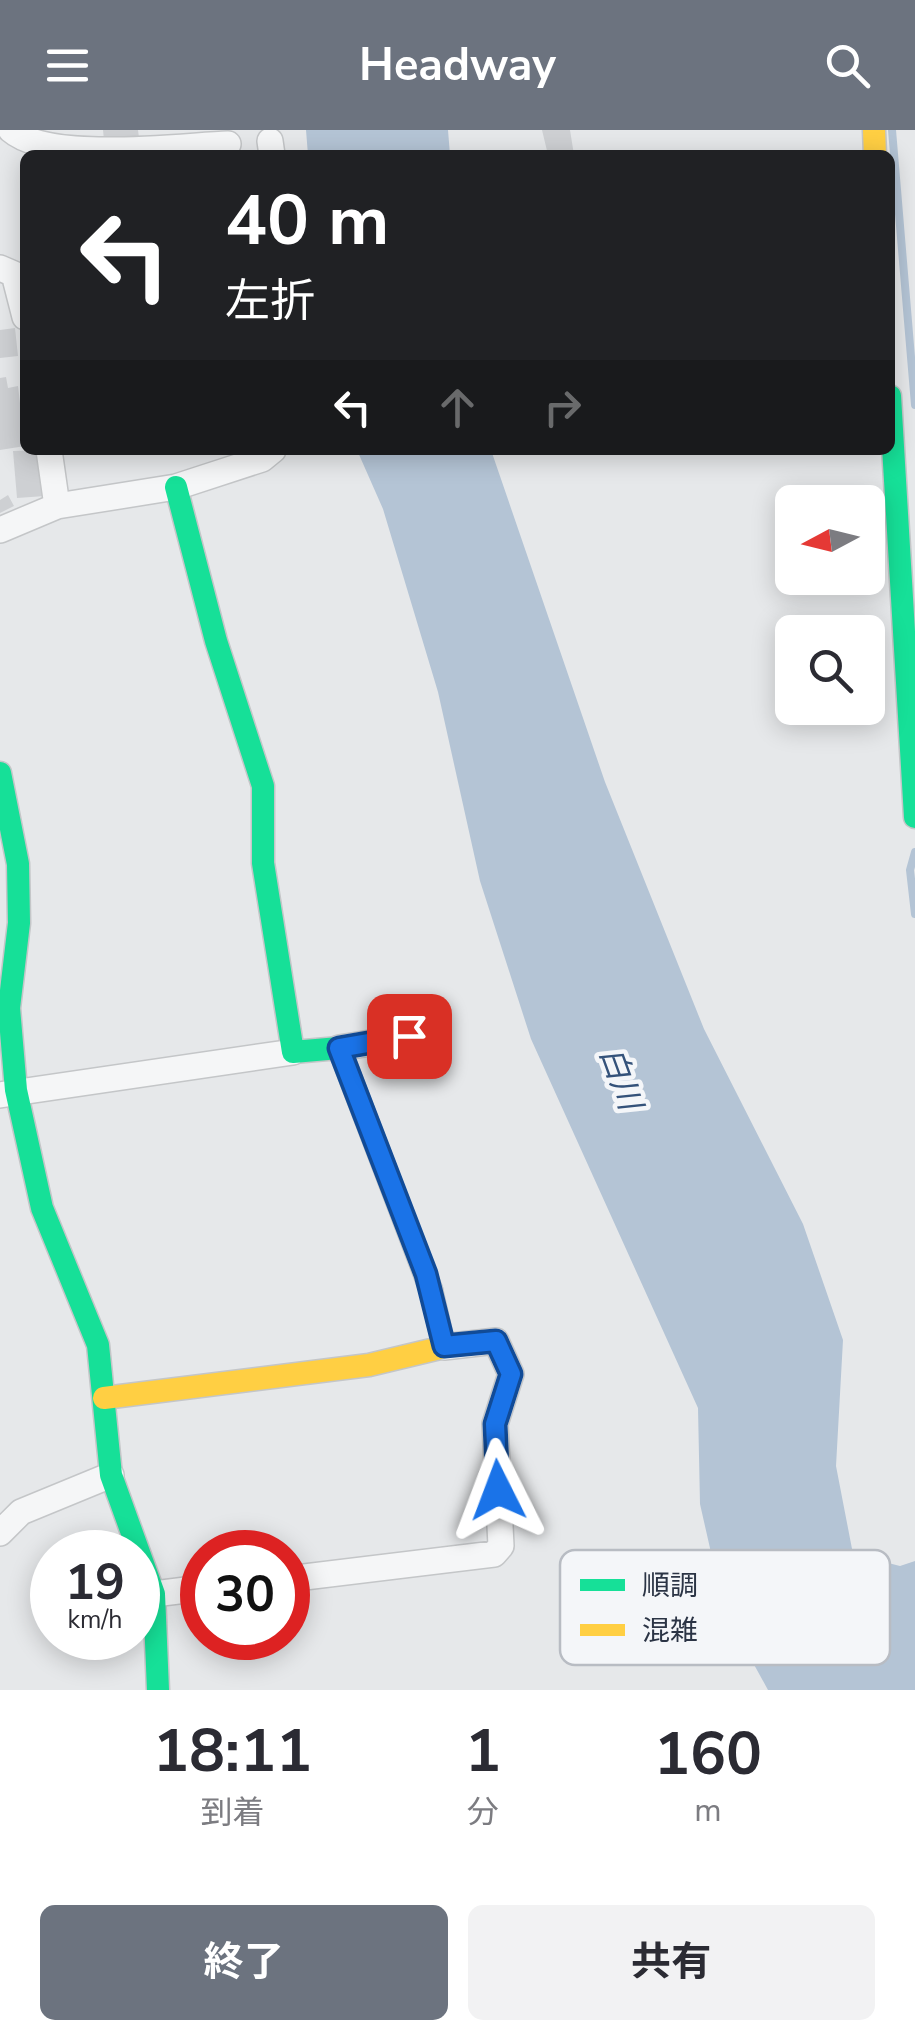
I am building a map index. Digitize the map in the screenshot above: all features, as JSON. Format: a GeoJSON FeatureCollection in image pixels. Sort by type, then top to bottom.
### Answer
{"type":"FeatureCollection","features":[{"type":"Feature","properties":{"kind":"street"},"geometry":{"type":"LineString","coordinates":[[11,130],[22,140],[67,148],[228,144]]}},
{"type":"Feature","properties":{"kind":"street"},"geometry":{"type":"LineString","coordinates":[[0,268],[14,274],[20,297]]}},
{"type":"Feature","properties":{"kind":"street"},"geometry":{"type":"LineString","coordinates":[[51,455],[57,506]]}},
{"type":"Feature","properties":{"kind":"street"},"geometry":{"type":"LineString","coordinates":[[0,530],[57,506],[176,486],[267,455]]}},
{"type":"Feature","properties":{"kind":"street"},"geometry":{"type":"LineString","coordinates":[[893,455],[915,818]]}},
{"type":"Feature","properties":{"kind":"street"},"geometry":{"type":"LineString","coordinates":[[176,486],[216,642],[263,786],[263,863],[293,1052]]}},
{"type":"Feature","properties":{"kind":"street"},"geometry":{"type":"LineString","coordinates":[[0,773],[19,923],[9,1008],[8,1093],[42,1208],[98,1345],[111,1475],[131,1530]]}},
{"type":"Feature","properties":{"kind":"street"},"geometry":{"type":"LineString","coordinates":[[8,1093],[409,1036]]}},
{"type":"Feature","properties":{"kind":"street"},"geometry":{"type":"LineString","coordinates":[[339,1048],[426,1274],[444,1346]]}},
{"type":"Feature","properties":{"kind":"street"},"geometry":{"type":"LineString","coordinates":[[104,1398],[369,1364],[444,1346],[496,1341],[511,1374],[495,1424],[501,1546],[494,1554],[310,1577]]}},
{"type":"Feature","properties":{"kind":"street"},"geometry":{"type":"LineString","coordinates":[[0,1533],[22,1512],[111,1475]]}},
{"type":"Feature","properties":{"kind":"street"},"geometry":{"type":"LineString","coordinates":[[157,1660],[158,1690]]}},
{"type":"Feature","properties":{"kind":"water"},"geometry":{"type":"Polygon","coordinates":[[[306,130],[448,130],[450,150],[308,150],[306,130]]]}},
{"type":"Feature","properties":{"kind":"water","name":"白川"},"geometry":{"type":"Polygon","coordinates":[[[359,455],[493,455],[605,782],[704,1029],[803,1224],[843,1340],[836,1466],[852,1550],[710,1550],[700,1504],[698,1408],[531,1039],[480,881],[438,692],[383,509],[359,455]]]}},
{"type":"Feature","properties":{"kind":"water"},"geometry":{"type":"Polygon","coordinates":[[[915,1561],[915,1690],[768,1690],[754,1665],[890,1665],[890,1563],[900,1566],[915,1561]]]}},
{"type":"Feature","properties":{"kind":"building"},"geometry":{"type":"Polygon","coordinates":[[[103,130],[138,130],[139,138],[104,140],[103,130]]]}},
{"type":"Feature","properties":{"kind":"building"},"geometry":{"type":"Polygon","coordinates":[[[542,130],[570,130],[573,150],[547,150],[542,130]]]}},
{"type":"Feature","properties":{"kind":"building"},"geometry":{"type":"Polygon","coordinates":[[[15,328],[18,356],[0,358],[0,330],[15,328]]]}},
{"type":"Feature","properties":{"kind":"building"},"geometry":{"type":"Polygon","coordinates":[[[6,377],[8,388],[18,386],[20,447],[0,450],[0,378],[6,377]]]}},
{"type":"Feature","properties":{"kind":"building"},"geometry":{"type":"Polygon","coordinates":[[[13,451],[41,455],[45,496],[17,498],[13,451]]]}},
{"type":"Feature","properties":{"kind":"building"},"geometry":{"type":"Polygon","coordinates":[[[8,495],[14,506],[0,513],[0,500],[8,495]]]}},
{"type":"Feature","properties":{"kind":"waterway"},"geometry":{"type":"LineString","coordinates":[[892,130],[894,150]]}},
{"type":"Feature","properties":{"kind":"waterway"},"geometry":{"type":"LineString","coordinates":[[895,166],[915,405]]}},
{"type":"Feature","properties":{"kind":"waterway"},"geometry":{"type":"LineString","coordinates":[[915,852],[910,870],[915,914]]}},
{"type":"Feature","properties":{"kind":"traffic: fast"},"geometry":{"type":"LineString","coordinates":[[894,455],[915,817]]}},
{"type":"Feature","properties":{"kind":"traffic: fast"},"geometry":{"type":"LineString","coordinates":[[176,487],[216,641],[263,786],[263,863],[293,1052],[339,1048],[431,1290]]}},
{"type":"Feature","properties":{"kind":"traffic: fast"},"geometry":{"type":"LineString","coordinates":[[0,773],[18,864],[19,923],[9,1008],[16,1090],[42,1208],[98,1345],[111,1475],[154,1594],[158,1690]]}},
{"type":"Feature","properties":{"kind":"traffic: slow"},"geometry":{"type":"LineString","coordinates":[[874,130],[875,150]]}},
{"type":"Feature","properties":{"kind":"traffic: slow"},"geometry":{"type":"LineString","coordinates":[[104,1398],[369,1365],[444,1347],[431,1290]]}},
{"type":"Feature","properties":{"kind":"route"},"geometry":{"type":"LineString","coordinates":[[409,1036],[339,1048],[426,1274],[444,1346],[496,1341],[511,1374],[495,1424],[498,1490]]}}]}
